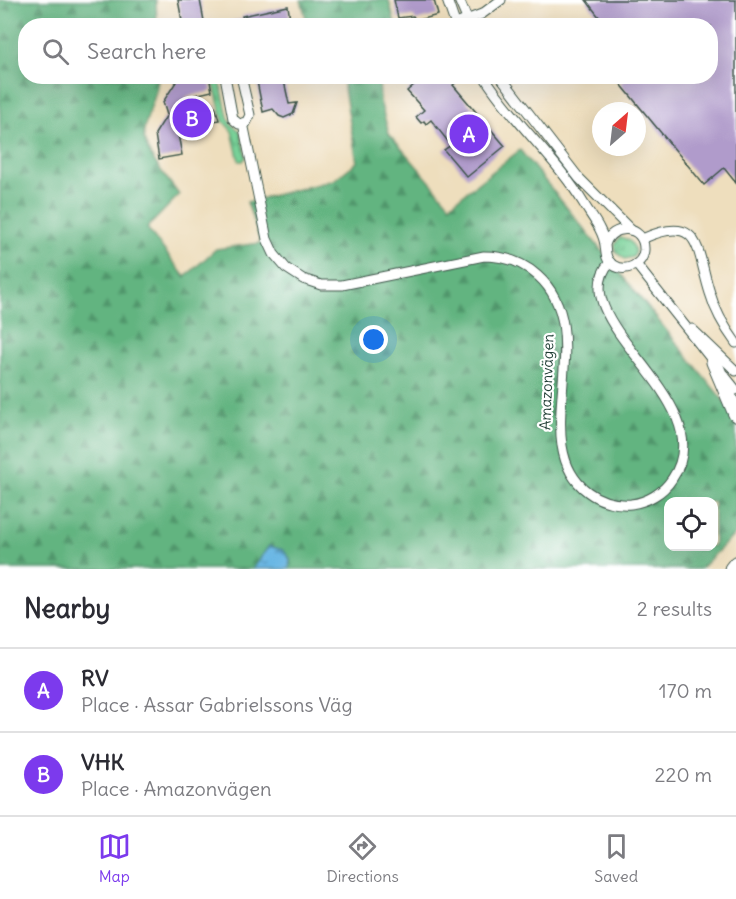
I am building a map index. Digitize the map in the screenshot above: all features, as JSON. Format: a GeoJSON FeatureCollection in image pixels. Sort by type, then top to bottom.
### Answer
{"type":"FeatureCollection","features":[{"type":"Feature","properties":{"kind":"highway"},"geometry":{"type":"LineString","coordinates":[[714,362],[736,414]]}},
{"type":"Feature","properties":{"kind":"highway"},"geometry":{"type":"LineString","coordinates":[[732,569],[736,564]]}},
{"type":"Feature","properties":{"kind":"street"},"geometry":{"type":"LineString","coordinates":[[447,0],[453,18]]}},
{"type":"Feature","properties":{"kind":"street"},"geometry":{"type":"LineString","coordinates":[[459,0],[467,18]]}},
{"type":"Feature","properties":{"kind":"street"},"geometry":{"type":"LineString","coordinates":[[477,18],[501,0]]}},
{"type":"Feature","properties":{"kind":"street","name":"Amazonvägen"},"geometry":{"type":"LineString","coordinates":[[226,84],[233,119],[239,124],[246,123],[250,115],[243,84]]}},
{"type":"Feature","properties":{"kind":"street"},"geometry":{"type":"LineString","coordinates":[[490,84],[581,199],[600,230],[606,256],[610,262],[622,268],[636,264],[644,253],[642,239],[579,178],[506,84]]}},
{"type":"Feature","properties":{"kind":"street","name":"Amazonvägen"},"geometry":{"type":"LineString","coordinates":[[243,123],[270,246],[286,268],[299,277],[321,285],[342,285],[472,257],[488,256],[514,261],[540,278],[555,296],[563,319],[561,436],[567,464],[579,484],[594,496],[613,503],[632,504],[651,498],[670,483],[680,466],[684,444],[680,424],[671,404],[619,333],[606,310],[599,291],[599,284],[610,262]]}},
{"type":"Feature","properties":{"kind":"street"},"geometry":{"type":"LineString","coordinates":[[642,239],[672,229],[682,231],[695,242],[701,255],[711,296],[720,317],[736,343]]}},
{"type":"Feature","properties":{"kind":"street"},"geometry":{"type":"LineString","coordinates":[[605,245],[608,237],[614,231],[631,230]]}},
{"type":"Feature","properties":{"kind":"street"},"geometry":{"type":"LineString","coordinates":[[636,264],[736,390]]}},
{"type":"Feature","properties":{"kind":"street"},"geometry":{"type":"LineString","coordinates":[[677,316],[707,341],[736,371]]}},
{"type":"Feature","properties":{"kind":"green space"},"geometry":{"type":"Polygon","coordinates":[[[0,0],[156,0],[157,18],[18,18],[18,84],[157,84],[145,124],[144,139],[156,164],[179,195],[147,228],[185,277],[216,249],[261,243],[247,202],[334,180],[357,162],[343,84],[379,84],[380,101],[389,134],[450,205],[520,150],[736,416],[736,533],[718,551],[700,569],[289,569],[290,559],[269,546],[253,569],[0,569],[0,0]]]}},
{"type":"Feature","properties":{"kind":"green space"},"geometry":{"type":"Polygon","coordinates":[[[301,0],[389,0],[393,18],[306,18],[301,0]]]}},
{"type":"Feature","properties":{"kind":"green space"},"geometry":{"type":"Polygon","coordinates":[[[214,84],[221,84],[228,117],[232,125],[240,131],[246,157],[243,161],[239,161],[232,131],[223,121],[214,84]]]}},
{"type":"Feature","properties":{"kind":"green space"},"geometry":{"type":"Polygon","coordinates":[[[619,238],[628,240],[633,245],[635,254],[633,257],[625,259],[616,252],[615,245],[619,238]]]}},
{"type":"Feature","properties":{"kind":"water"},"geometry":{"type":"Polygon","coordinates":[[[269,546],[283,550],[290,559],[289,569],[253,569],[269,546]]]}},
{"type":"Feature","properties":{"kind":"building"},"geometry":{"type":"Polygon","coordinates":[[[178,0],[200,0],[203,18],[181,18],[178,0]]]}},
{"type":"Feature","properties":{"kind":"building"},"geometry":{"type":"Polygon","coordinates":[[[394,0],[434,0],[438,15],[427,18],[414,18],[413,16],[398,18],[394,0]]]}},
{"type":"Feature","properties":{"kind":"building"},"geometry":{"type":"Polygon","coordinates":[[[586,0],[736,0],[736,183],[724,168],[704,185],[646,115],[646,102],[636,102],[621,84],[718,84],[718,18],[600,18],[586,0]]]}},
{"type":"Feature","properties":{"kind":"building"},"geometry":{"type":"Polygon","coordinates":[[[288,6],[290,18],[243,18],[242,16],[288,6]]]}},
{"type":"Feature","properties":{"kind":"building"},"geometry":{"type":"Polygon","coordinates":[[[175,84],[211,84],[212,91],[186,97],[189,111],[215,106],[219,120],[177,129],[182,155],[159,159],[155,134],[167,115],[163,102],[175,84]]]}},
{"type":"Feature","properties":{"kind":"building"},"geometry":{"type":"Polygon","coordinates":[[[258,84],[285,84],[289,104],[297,103],[293,114],[284,118],[273,109],[263,112],[258,84]]]}},
{"type":"Feature","properties":{"kind":"building"},"geometry":{"type":"Polygon","coordinates":[[[415,84],[454,84],[505,146],[467,177],[444,150],[451,145],[431,120],[426,124],[424,121],[421,123],[416,117],[424,110],[407,91],[415,84]]]}},
{"type":"Feature","properties":{"kind":"place","name":"VHK"},"geometry":{"type":"Point","coordinates":[192,118]}},
{"type":"Feature","properties":{"kind":"place","name":"RV"},"geometry":{"type":"Point","coordinates":[469,134]}}]}
